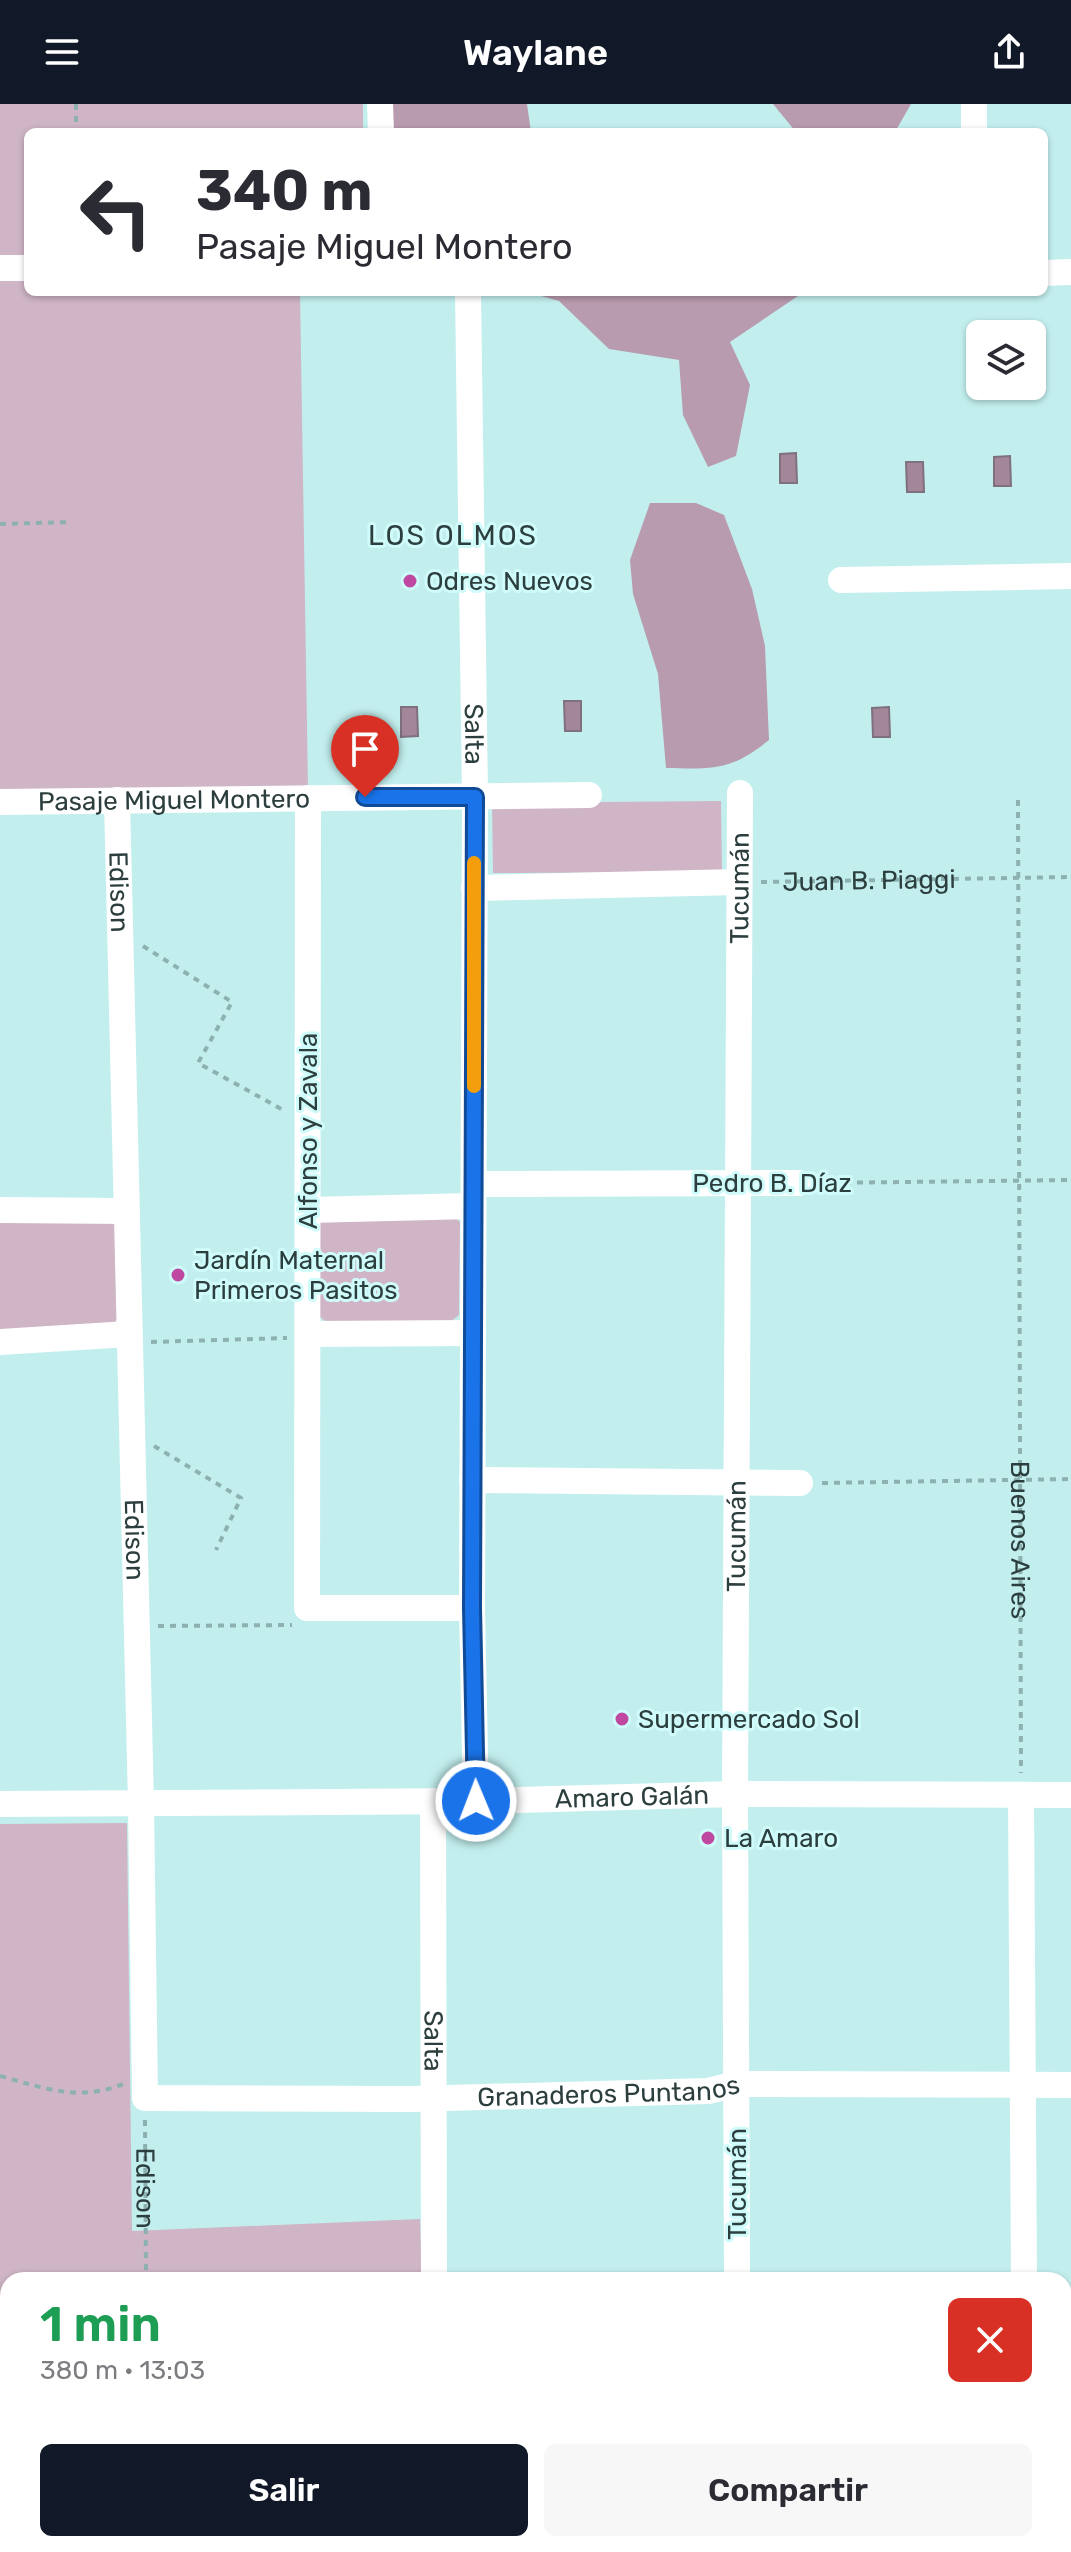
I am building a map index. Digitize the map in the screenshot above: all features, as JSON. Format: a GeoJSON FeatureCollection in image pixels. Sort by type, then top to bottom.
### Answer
{"type":"FeatureCollection","features":[{"type":"Feature","properties":{"kind":"street"},"geometry":{"type":"LineString","coordinates":[[380,104],[381,128]]}},
{"type":"Feature","properties":{"kind":"street"},"geometry":{"type":"LineString","coordinates":[[974,104],[974,128]]}},
{"type":"Feature","properties":{"kind":"street"},"geometry":{"type":"LineString","coordinates":[[0,268],[24,268]]}},
{"type":"Feature","properties":{"kind":"street"},"geometry":{"type":"LineString","coordinates":[[1048,273],[1071,272]]}},
{"type":"Feature","properties":{"kind":"street","name":"Salta"},"geometry":{"type":"LineString","coordinates":[[468,296],[475,797],[472,1608],[476,1801]]}},
{"type":"Feature","properties":{"kind":"street"},"geometry":{"type":"LineString","coordinates":[[841,580],[1071,576]]}},
{"type":"Feature","properties":{"kind":"street","name":"Tucumán"},"geometry":{"type":"LineString","coordinates":[[737,2272],[735,1794],[740,793]]}},
{"type":"Feature","properties":{"kind":"street","name":"Pasaje Miguel Montero"},"geometry":{"type":"LineString","coordinates":[[0,802],[589,795]]}},
{"type":"Feature","properties":{"kind":"street","name":"Alfonso y Zavala"},"geometry":{"type":"LineString","coordinates":[[300,1616],[300,1336],[308,1210],[308,798]]}},
{"type":"Feature","properties":{"kind":"street","name":"Edison"},"geometry":{"type":"LineString","coordinates":[[117,800],[127,1211],[137,1338],[144,2087]]}},
{"type":"Feature","properties":{"kind":"street"},"geometry":{"type":"LineString","coordinates":[[474,888],[739,882]]}},
{"type":"Feature","properties":{"kind":"street","name":"Pedro B. Díaz"},"geometry":{"type":"LineString","coordinates":[[308,1210],[474,1195],[799,1183]]}},
{"type":"Feature","properties":{"kind":"street"},"geometry":{"type":"LineString","coordinates":[[0,1210],[127,1211]]}},
{"type":"Feature","properties":{"kind":"street"},"geometry":{"type":"LineString","coordinates":[[300,1336],[473,1333]]}},
{"type":"Feature","properties":{"kind":"street"},"geometry":{"type":"LineString","coordinates":[[0,1342],[137,1338]]}},
{"type":"Feature","properties":{"kind":"street"},"geometry":{"type":"LineString","coordinates":[[472,1480],[800,1483]]}},
{"type":"Feature","properties":{"kind":"street"},"geometry":{"type":"LineString","coordinates":[[300,1616],[472,1608]]}},
{"type":"Feature","properties":{"kind":"street","name":"Amaro Galán"},"geometry":{"type":"LineString","coordinates":[[0,1804],[476,1801],[735,1794],[1071,1795]]}},
{"type":"Feature","properties":{"kind":"street"},"geometry":{"type":"LineString","coordinates":[[1021,1795],[1024,2272]]}},
{"type":"Feature","properties":{"kind":"street","name":"Salta"},"geometry":{"type":"LineString","coordinates":[[433,1801],[434,2272]]}},
{"type":"Feature","properties":{"kind":"street","name":"Granaderos Puntanos"},"geometry":{"type":"LineString","coordinates":[[144,2087],[433,2098],[708,2091],[737,2084],[1071,2085]]}},
{"type":"Feature","properties":{"kind":"path"},"geometry":{"type":"LineString","coordinates":[[76,104],[76,128]]}},
{"type":"Feature","properties":{"kind":"path"},"geometry":{"type":"LineString","coordinates":[[0,524],[71,522]]}},
{"type":"Feature","properties":{"kind":"path","name":"Buenos Aires"},"geometry":{"type":"LineString","coordinates":[[1018,800],[1021,1795]]}},
{"type":"Feature","properties":{"kind":"path","name":"Juan B. Piaggi"},"geometry":{"type":"LineString","coordinates":[[739,882],[1071,877]]}},
{"type":"Feature","properties":{"kind":"path"},"geometry":{"type":"LineString","coordinates":[[136,943],[232,1002],[198,1063],[294,1116]]}},
{"type":"Feature","properties":{"kind":"path","name":"Pedro B. Díaz"},"geometry":{"type":"LineString","coordinates":[[799,1183],[1071,1180]]}},
{"type":"Feature","properties":{"kind":"path"},"geometry":{"type":"LineString","coordinates":[[137,1338],[300,1336]]}},
{"type":"Feature","properties":{"kind":"path"},"geometry":{"type":"LineString","coordinates":[[149,1443],[241,1498],[216,1550]]}},
{"type":"Feature","properties":{"kind":"path"},"geometry":{"type":"LineString","coordinates":[[800,1483],[1071,1479]]}},
{"type":"Feature","properties":{"kind":"path"},"geometry":{"type":"LineString","coordinates":[[153,1626],[300,1616]]}},
{"type":"Feature","properties":{"kind":"path"},"geometry":{"type":"LineString","coordinates":[[0,2076],[63,2094],[144,2087]]}},
{"type":"Feature","properties":{"kind":"path","name":"Edison"},"geometry":{"type":"LineString","coordinates":[[144,2087],[146,2272]]}},
{"type":"Feature","properties":{"kind":"shaded area"},"geometry":{"type":"Polygon","coordinates":[[[0,104],[363,104],[363,128],[24,128],[24,258],[0,258],[0,104]]]}},
{"type":"Feature","properties":{"kind":"shaded area"},"geometry":{"type":"Polygon","coordinates":[[[392,104],[527,104],[530,128],[393,128],[392,104]]]}},
{"type":"Feature","properties":{"kind":"shaded area"},"geometry":{"type":"Polygon","coordinates":[[[773,104],[911,104],[897,128],[793,128],[773,104]]]}},
{"type":"Feature","properties":{"kind":"shaded area"},"geometry":{"type":"Polygon","coordinates":[[[0,274],[24,274],[24,296],[300,296],[308,787],[0,790],[0,274]]]}},
{"type":"Feature","properties":{"kind":"shaded area"},"geometry":{"type":"Polygon","coordinates":[[[541,296],[798,296],[730,342],[750,385],[736,456],[708,467],[683,415],[679,360],[609,349],[559,301],[541,296]]]}},
{"type":"Feature","properties":{"kind":"shaded area"},"geometry":{"type":"Polygon","coordinates":[[[796,453],[797,483],[780,483],[780,454],[796,453]]]}},
{"type":"Feature","properties":{"kind":"shaded area"},"geometry":{"type":"Polygon","coordinates":[[[1010,456],[1011,486],[994,486],[994,457],[1010,456]]]}},
{"type":"Feature","properties":{"kind":"shaded area"},"geometry":{"type":"Polygon","coordinates":[[[906,462],[923,462],[924,492],[907,492],[906,462]]]}},
{"type":"Feature","properties":{"kind":"shaded area"},"geometry":{"type":"Polygon","coordinates":[[[650,503],[696,503],[724,515],[752,589],[765,646],[769,740],[732,763],[709,768],[666,768],[658,674],[633,594],[630,560],[650,503]]]}},
{"type":"Feature","properties":{"kind":"shaded area"},"geometry":{"type":"Polygon","coordinates":[[[564,701],[581,701],[581,731],[565,731],[564,701]]]}},
{"type":"Feature","properties":{"kind":"shaded area"},"geometry":{"type":"Polygon","coordinates":[[[401,707],[417,707],[418,736],[401,737],[401,707]]]}},
{"type":"Feature","properties":{"kind":"shaded area"},"geometry":{"type":"Polygon","coordinates":[[[889,707],[890,737],[873,737],[872,708],[889,707]]]}},
{"type":"Feature","properties":{"kind":"shaded area"},"geometry":{"type":"Polygon","coordinates":[[[721,801],[722,872],[493,873],[492,803],[721,801]]]}},
{"type":"Feature","properties":{"kind":"shaded area"},"geometry":{"type":"Polygon","coordinates":[[[450,1213],[460,1222],[459,1315],[450,1322],[328,1323],[317,1315],[314,1227],[325,1214],[450,1213]]]}},
{"type":"Feature","properties":{"kind":"shaded area"},"geometry":{"type":"Polygon","coordinates":[[[0,1220],[111,1220],[118,1227],[119,1317],[111,1327],[0,1334],[0,1220]]]}},
{"type":"Feature","properties":{"kind":"shaded area"},"geometry":{"type":"Polygon","coordinates":[[[127,1823],[132,2231],[420,2219],[422,2272],[0,2272],[0,1824],[127,1823]]]}},
{"type":"Feature","properties":{"kind":"slow traffic"},"geometry":{"type":"LineString","coordinates":[[474,863],[474,1086]]}},
{"type":"Feature","properties":{"kind":"place","name":"Odres Nuevos"},"geometry":{"type":"Point","coordinates":[410,581]}},
{"type":"Feature","properties":{"kind":"place","name":"Jardín Maternal Primeros Pasitos"},"geometry":{"type":"Point","coordinates":[178,1275]}},
{"type":"Feature","properties":{"kind":"place","name":"Supermercado Sol"},"geometry":{"type":"Point","coordinates":[622,1719]}},
{"type":"Feature","properties":{"kind":"place","name":"La Amaro"},"geometry":{"type":"Point","coordinates":[708,1838]}},
{"type":"Feature","properties":{"kind":"district","name":"LOS OLMOS"},"geometry":{"type":"Point","coordinates":[453,535]}},
{"type":"Feature","properties":{"kind":"route"},"geometry":{"type":"LineString","coordinates":[[365,797],[475,797],[472,1608],[476,1801]]}}]}
